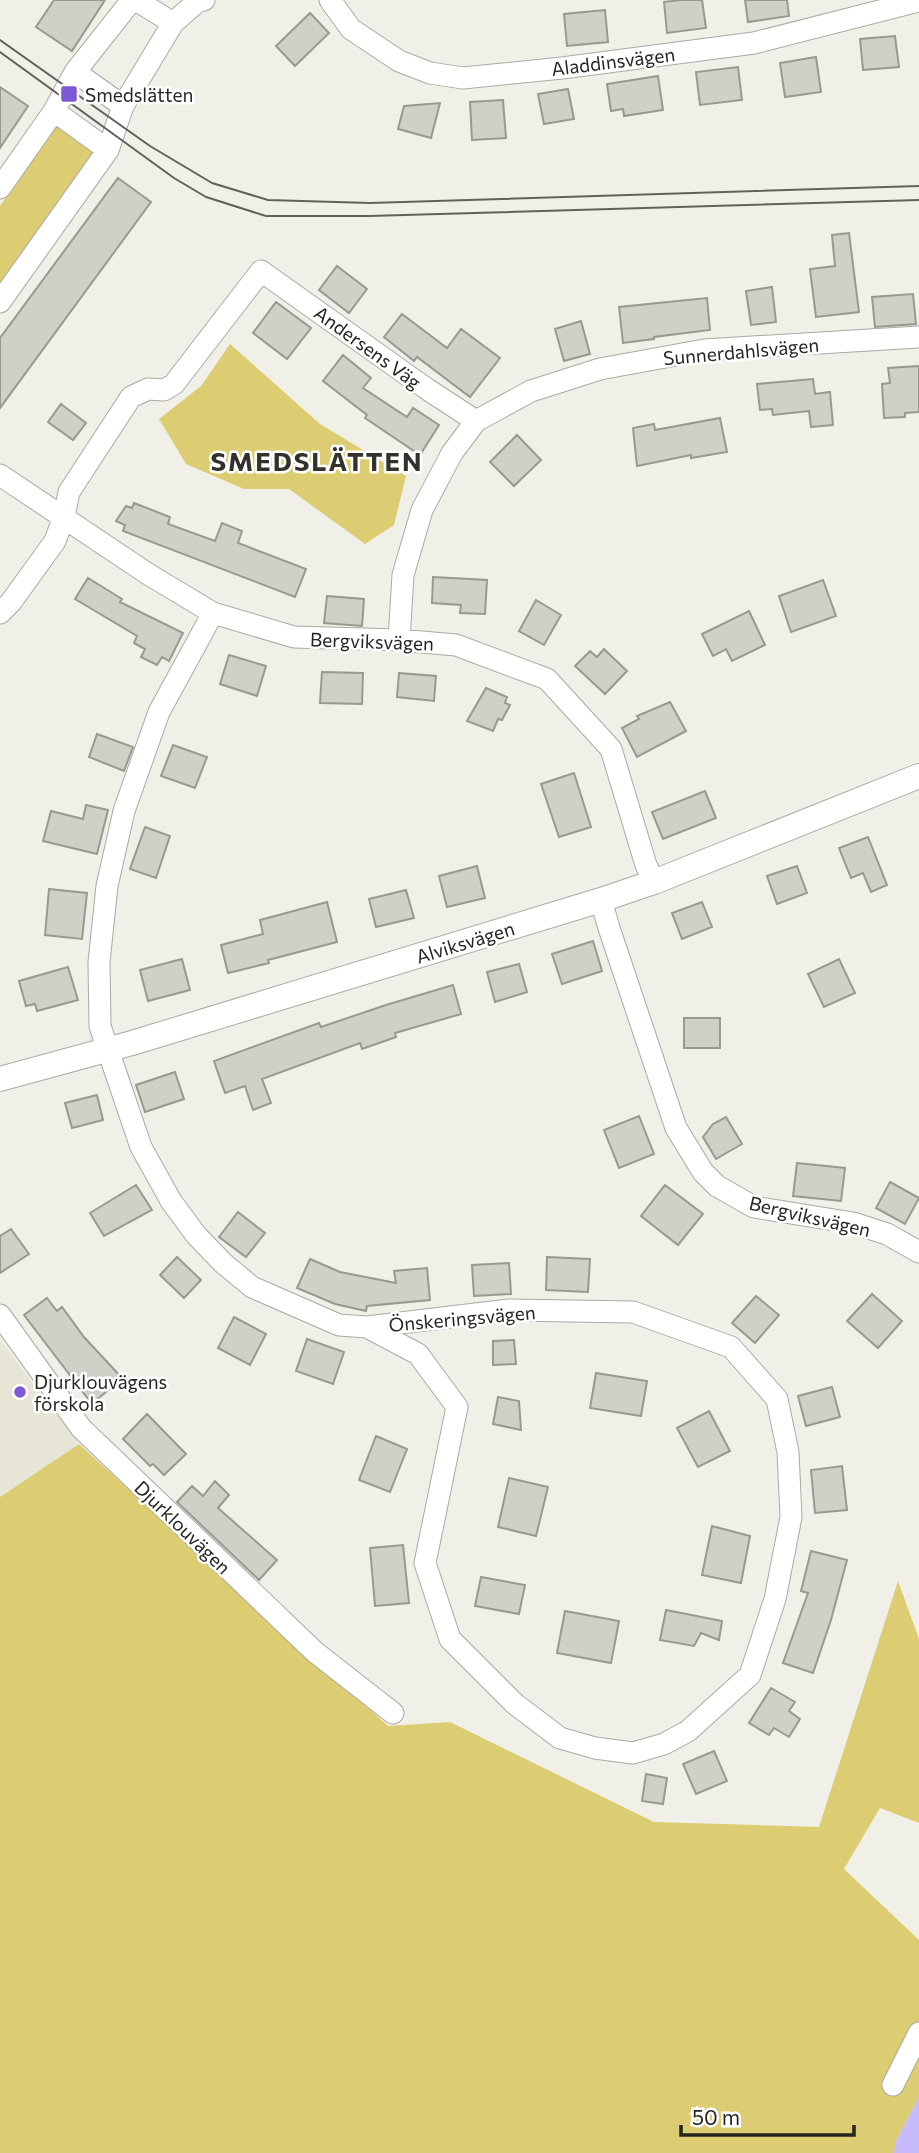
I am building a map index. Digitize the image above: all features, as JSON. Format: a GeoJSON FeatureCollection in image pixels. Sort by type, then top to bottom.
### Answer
{"type":"FeatureCollection","features":[{"type":"Feature","properties":{"kind":"street"},"geometry":{"type":"LineString","coordinates":[[0,188],[54,111],[75,72],[134,0],[173,23]]}},
{"type":"Feature","properties":{"kind":"street"},"geometry":{"type":"LineString","coordinates":[[0,302],[108,150],[122,106],[173,23],[197,2],[204,0]]}},
{"type":"Feature","properties":{"kind":"street","name":"Aladdinsvägen"},"geometry":{"type":"LineString","coordinates":[[330,0],[351,29],[399,61],[430,73],[463,78],[754,43],[916,1]]}},
{"type":"Feature","properties":{"kind":"street"},"geometry":{"type":"LineString","coordinates":[[75,72],[122,106]]}},
{"type":"Feature","properties":{"kind":"street"},"geometry":{"type":"LineString","coordinates":[[54,111],[108,150]]}},
{"type":"Feature","properties":{"kind":"street","name":"Andersens Väg"},"geometry":{"type":"LineString","coordinates":[[64,517],[69,492],[131,397],[148,389],[164,390],[174,384],[261,271],[475,421]]}},
{"type":"Feature","properties":{"kind":"street","name":"Sunnerdahlsvägen"},"geometry":{"type":"LineString","coordinates":[[399,640],[403,575],[422,510],[452,453],[475,421],[531,391],[600,369],[704,350],[919,337]]}},
{"type":"Feature","properties":{"kind":"street","name":"Bergviksvägen"},"geometry":{"type":"LineString","coordinates":[[0,475],[148,574],[213,613],[294,637],[399,640],[456,645],[547,679],[611,749],[646,865],[654,881]]}},
{"type":"Feature","properties":{"kind":"street"},"geometry":{"type":"LineString","coordinates":[[0,612],[55,541],[64,517]]}},
{"type":"Feature","properties":{"kind":"street","name":"Önskeringsvägen"},"geometry":{"type":"LineString","coordinates":[[213,613],[159,712],[124,811],[107,886],[99,962],[100,1026],[141,1147],[171,1201],[196,1235],[223,1263],[252,1287],[339,1325],[367,1327],[509,1310],[633,1312],[731,1347],[777,1399],[788,1452],[791,1517],[775,1599],[750,1675],[688,1731],[664,1744],[633,1753],[595,1748],[560,1738],[515,1704],[450,1639],[425,1563],[457,1407],[418,1354],[367,1327]]}},
{"type":"Feature","properties":{"kind":"street","name":"Alviksvägen"},"geometry":{"type":"LineString","coordinates":[[0,1079],[107,1050],[601,900],[919,775]]}},
{"type":"Feature","properties":{"kind":"street","name":"Bergviksvägen"},"geometry":{"type":"LineString","coordinates":[[601,900],[608,928],[677,1128],[703,1172],[717,1186],[754,1207],[853,1223],[887,1234],[919,1252]]}},
{"type":"Feature","properties":{"kind":"street","name":"Djurklouvägen"},"geometry":{"type":"LineString","coordinates":[[0,1315],[81,1428],[315,1652],[393,1713]]}},
{"type":"Feature","properties":{"kind":"street"},"geometry":{"type":"LineString","coordinates":[[893,2085],[919,2033]]}},
{"type":"Feature","properties":{"kind":"shaded area"},"geometry":{"type":"Polygon","coordinates":[[[56,124],[96,154],[0,286],[0,206],[56,124]]]}},
{"type":"Feature","properties":{"kind":"shaded area"},"geometry":{"type":"Polygon","coordinates":[[[230,344],[320,424],[406,476],[394,525],[365,544],[289,489],[244,489],[186,464],[159,419],[201,386],[230,344]]]}},
{"type":"Feature","properties":{"kind":"shaded area","name":"Djurklouvägens förskola"},"geometry":{"type":"Polygon","coordinates":[[[0,1340],[79,1444],[0,1497],[0,1340]]]}},
{"type":"Feature","properties":{"kind":"shaded area"},"geometry":{"type":"Polygon","coordinates":[[[79,1444],[388,1726],[450,1722],[654,1822],[819,1827],[898,1581],[919,1639],[919,1823],[880,1808],[844,1869],[919,1940],[919,2097],[896,2141],[894,2153],[0,2153],[0,1497],[79,1444]]]}},
{"type":"Feature","properties":{"kind":"shaded area"},"geometry":{"type":"Polygon","coordinates":[[[919,2097],[919,2153],[894,2153],[896,2141],[919,2097]]]}},
{"type":"Feature","properties":{"kind":"building"},"geometry":{"type":"Polygon","coordinates":[[[54,0],[105,0],[72,51],[36,27],[54,0]]]}},
{"type":"Feature","properties":{"kind":"building"},"geometry":{"type":"Polygon","coordinates":[[[702,0],[706,28],[667,33],[664,2],[702,0]]]}},
{"type":"Feature","properties":{"kind":"building"},"geometry":{"type":"Polygon","coordinates":[[[745,0],[787,0],[789,16],[748,22],[745,0]]]}},
{"type":"Feature","properties":{"kind":"building"},"geometry":{"type":"Polygon","coordinates":[[[605,10],[608,42],[567,46],[564,14],[605,10]]]}},
{"type":"Feature","properties":{"kind":"building"},"geometry":{"type":"Polygon","coordinates":[[[310,13],[329,33],[295,66],[276,46],[310,13]]]}},
{"type":"Feature","properties":{"kind":"building"},"geometry":{"type":"Polygon","coordinates":[[[895,36],[899,67],[863,70],[860,39],[895,36]]]}},
{"type":"Feature","properties":{"kind":"building"},"geometry":{"type":"Polygon","coordinates":[[[816,57],[821,92],[785,97],[780,63],[816,57]]]}},
{"type":"Feature","properties":{"kind":"building"},"geometry":{"type":"Polygon","coordinates":[[[738,67],[742,100],[700,105],[696,72],[738,67]]]}},
{"type":"Feature","properties":{"kind":"building"},"geometry":{"type":"Polygon","coordinates":[[[658,76],[663,110],[624,116],[623,109],[611,111],[607,84],[658,76]]]}},
{"type":"Feature","properties":{"kind":"building"},"geometry":{"type":"Polygon","coordinates":[[[0,87],[28,106],[0,148],[0,87]]]}},
{"type":"Feature","properties":{"kind":"building"},"geometry":{"type":"Polygon","coordinates":[[[568,89],[574,119],[544,124],[538,94],[568,89]]]}},
{"type":"Feature","properties":{"kind":"building"},"geometry":{"type":"Polygon","coordinates":[[[503,100],[506,138],[472,140],[470,102],[503,100]]]}},
{"type":"Feature","properties":{"kind":"building"},"geometry":{"type":"Polygon","coordinates":[[[440,103],[431,138],[398,129],[404,106],[440,103]]]}},
{"type":"Feature","properties":{"kind":"building"},"geometry":{"type":"Polygon","coordinates":[[[118,178],[151,202],[0,408],[0,338],[118,178]]]}},
{"type":"Feature","properties":{"kind":"building"},"geometry":{"type":"Polygon","coordinates":[[[849,233],[859,312],[816,317],[810,269],[835,266],[832,235],[849,233]]]}},
{"type":"Feature","properties":{"kind":"building"},"geometry":{"type":"Polygon","coordinates":[[[337,266],[367,289],[349,313],[319,290],[337,266]]]}},
{"type":"Feature","properties":{"kind":"building"},"geometry":{"type":"Polygon","coordinates":[[[772,287],[776,322],[751,325],[746,291],[772,287]]]}},
{"type":"Feature","properties":{"kind":"building"},"geometry":{"type":"Polygon","coordinates":[[[913,294],[916,324],[875,327],[872,297],[913,294]]]}},
{"type":"Feature","properties":{"kind":"building"},"geometry":{"type":"Polygon","coordinates":[[[707,298],[710,330],[623,343],[619,307],[707,298]]]}},
{"type":"Feature","properties":{"kind":"building"},"geometry":{"type":"Polygon","coordinates":[[[276,302],[311,328],[287,359],[253,333],[276,302]]]}},
{"type":"Feature","properties":{"kind":"building"},"geometry":{"type":"Polygon","coordinates":[[[402,314],[447,348],[461,329],[500,358],[470,397],[417,357],[414,361],[384,337],[402,314]]]}},
{"type":"Feature","properties":{"kind":"building"},"geometry":{"type":"Polygon","coordinates":[[[581,321],[590,354],[564,361],[555,329],[581,321]]]}},
{"type":"Feature","properties":{"kind":"building"},"geometry":{"type":"Polygon","coordinates":[[[343,355],[371,378],[363,388],[407,417],[413,408],[439,425],[420,455],[365,418],[367,415],[323,381],[343,355]]]}},
{"type":"Feature","properties":{"kind":"building"},"geometry":{"type":"Polygon","coordinates":[[[919,366],[919,412],[905,413],[905,417],[884,418],[882,384],[890,383],[888,368],[919,366]]]}},
{"type":"Feature","properties":{"kind":"building"},"geometry":{"type":"Polygon","coordinates":[[[813,379],[815,394],[830,392],[833,425],[811,427],[809,411],[773,415],[772,409],[760,410],[757,384],[813,379]]]}},
{"type":"Feature","properties":{"kind":"building"},"geometry":{"type":"Polygon","coordinates":[[[61,404],[86,423],[73,440],[48,422],[61,404]]]}},
{"type":"Feature","properties":{"kind":"building"},"geometry":{"type":"Polygon","coordinates":[[[720,418],[727,452],[691,458],[691,455],[637,466],[633,428],[654,424],[655,430],[720,418]]]}},
{"type":"Feature","properties":{"kind":"building"},"geometry":{"type":"Polygon","coordinates":[[[517,435],[541,460],[514,486],[490,462],[517,435]]]}},
{"type":"Feature","properties":{"kind":"building"},"geometry":{"type":"Polygon","coordinates":[[[134,503],[170,517],[168,524],[215,541],[222,523],[242,531],[238,543],[306,569],[295,597],[123,531],[125,525],[116,521],[126,506],[132,508],[134,503]]]}},
{"type":"Feature","properties":{"kind":"building"},"geometry":{"type":"Polygon","coordinates":[[[433,577],[487,580],[485,614],[460,613],[461,605],[432,603],[433,577]]]}},
{"type":"Feature","properties":{"kind":"building"},"geometry":{"type":"Polygon","coordinates":[[[88,578],[122,599],[120,602],[183,633],[169,661],[162,657],[157,665],[141,657],[145,649],[134,643],[137,636],[75,599],[88,578]]]}},
{"type":"Feature","properties":{"kind":"building"},"geometry":{"type":"Polygon","coordinates":[[[823,580],[836,616],[791,632],[779,596],[823,580]]]}},
{"type":"Feature","properties":{"kind":"building"},"geometry":{"type":"Polygon","coordinates":[[[327,596],[364,599],[362,626],[324,623],[327,596]]]}},
{"type":"Feature","properties":{"kind":"building"},"geometry":{"type":"Polygon","coordinates":[[[536,600],[561,615],[544,645],[519,631],[536,600]]]}},
{"type":"Feature","properties":{"kind":"building"},"geometry":{"type":"Polygon","coordinates":[[[749,611],[765,645],[732,661],[726,649],[713,656],[702,634],[749,611]]]}},
{"type":"Feature","properties":{"kind":"building"},"geometry":{"type":"Polygon","coordinates":[[[604,649],[627,671],[605,694],[575,666],[590,651],[597,657],[604,649]]]}},
{"type":"Feature","properties":{"kind":"building"},"geometry":{"type":"Polygon","coordinates":[[[229,655],[266,666],[257,696],[220,684],[229,655]]]}},
{"type":"Feature","properties":{"kind":"building"},"geometry":{"type":"Polygon","coordinates":[[[322,672],[363,673],[362,704],[320,703],[322,672]]]}},
{"type":"Feature","properties":{"kind":"building"},"geometry":{"type":"Polygon","coordinates":[[[399,673],[436,676],[434,701],[397,697],[399,673]]]}},
{"type":"Feature","properties":{"kind":"building"},"geometry":{"type":"Polygon","coordinates":[[[486,688],[507,697],[505,703],[510,705],[502,720],[498,719],[493,731],[467,721],[486,688]]]}},
{"type":"Feature","properties":{"kind":"building"},"geometry":{"type":"Polygon","coordinates":[[[670,702],[686,731],[637,757],[622,728],[639,719],[637,716],[670,702]]]}},
{"type":"Feature","properties":{"kind":"building"},"geometry":{"type":"Polygon","coordinates":[[[97,734],[133,747],[124,771],[89,757],[97,734]]]}},
{"type":"Feature","properties":{"kind":"building"},"geometry":{"type":"Polygon","coordinates":[[[173,745],[207,757],[195,788],[161,776],[173,745]]]}},
{"type":"Feature","properties":{"kind":"building"},"geometry":{"type":"Polygon","coordinates":[[[574,773],[591,827],[559,837],[541,784],[574,773]]]}},
{"type":"Feature","properties":{"kind":"building"},"geometry":{"type":"Polygon","coordinates":[[[705,791],[716,818],[663,839],[652,812],[705,791]]]}},
{"type":"Feature","properties":{"kind":"building"},"geometry":{"type":"Polygon","coordinates":[[[86,805],[108,810],[97,854],[43,841],[51,811],[83,819],[86,805]]]}},
{"type":"Feature","properties":{"kind":"building"},"geometry":{"type":"Polygon","coordinates":[[[145,827],[170,836],[156,878],[130,869],[145,827]]]}},
{"type":"Feature","properties":{"kind":"building"},"geometry":{"type":"Polygon","coordinates":[[[868,837],[887,885],[871,892],[863,873],[851,878],[839,848],[868,837]]]}},
{"type":"Feature","properties":{"kind":"building"},"geometry":{"type":"Polygon","coordinates":[[[477,866],[485,898],[447,907],[439,876],[477,866]]]}},
{"type":"Feature","properties":{"kind":"building"},"geometry":{"type":"Polygon","coordinates":[[[797,866],[807,893],[777,904],[767,876],[797,866]]]}},
{"type":"Feature","properties":{"kind":"building"},"geometry":{"type":"Polygon","coordinates":[[[49,889],[87,893],[82,939],[45,935],[49,889]]]}},
{"type":"Feature","properties":{"kind":"building"},"geometry":{"type":"Polygon","coordinates":[[[406,890],[414,918],[376,927],[369,899],[406,890]]]}},
{"type":"Feature","properties":{"kind":"building"},"geometry":{"type":"Polygon","coordinates":[[[327,902],[337,942],[228,973],[221,945],[263,934],[260,920],[327,902]]]}},
{"type":"Feature","properties":{"kind":"building"},"geometry":{"type":"Polygon","coordinates":[[[702,902],[712,927],[682,939],[672,913],[702,902]]]}},
{"type":"Feature","properties":{"kind":"building"},"geometry":{"type":"Polygon","coordinates":[[[593,941],[602,971],[562,984],[552,954],[593,941]]]}},
{"type":"Feature","properties":{"kind":"building"},"geometry":{"type":"Polygon","coordinates":[[[182,959],[190,990],[148,1001],[140,970],[182,959]]]}},
{"type":"Feature","properties":{"kind":"building"},"geometry":{"type":"Polygon","coordinates":[[[839,959],[855,993],[824,1007],[808,974],[839,959]]]}},
{"type":"Feature","properties":{"kind":"building"},"geometry":{"type":"Polygon","coordinates":[[[519,964],[527,992],[495,1002],[487,972],[519,964]]]}},
{"type":"Feature","properties":{"kind":"building"},"geometry":{"type":"Polygon","coordinates":[[[68,967],[78,1000],[37,1011],[35,1004],[26,1006],[19,981],[68,967]]]}},
{"type":"Feature","properties":{"kind":"building"},"geometry":{"type":"Polygon","coordinates":[[[453,985],[461,1014],[395,1033],[396,1037],[362,1049],[360,1043],[262,1079],[271,1103],[253,1110],[245,1086],[225,1093],[214,1061],[319,1023],[321,1027],[453,985]]]}},
{"type":"Feature","properties":{"kind":"building"},"geometry":{"type":"Polygon","coordinates":[[[684,1018],[720,1018],[720,1048],[684,1048],[684,1018]]]}},
{"type":"Feature","properties":{"kind":"building"},"geometry":{"type":"Polygon","coordinates":[[[175,1072],[184,1099],[145,1112],[136,1085],[175,1072]]]}},
{"type":"Feature","properties":{"kind":"building"},"geometry":{"type":"Polygon","coordinates":[[[97,1095],[103,1120],[72,1128],[65,1103],[97,1095]]]}},
{"type":"Feature","properties":{"kind":"building"},"geometry":{"type":"Polygon","coordinates":[[[639,1116],[654,1154],[619,1168],[604,1130],[639,1116]]]}},
{"type":"Feature","properties":{"kind":"building"},"geometry":{"type":"Polygon","coordinates":[[[726,1117],[742,1144],[716,1159],[703,1137],[713,1124],[726,1117]]]}},
{"type":"Feature","properties":{"kind":"building"},"geometry":{"type":"Polygon","coordinates":[[[797,1163],[845,1168],[841,1201],[793,1196],[797,1163]]]}},
{"type":"Feature","properties":{"kind":"building"},"geometry":{"type":"Polygon","coordinates":[[[890,1182],[919,1198],[905,1224],[876,1208],[890,1182]]]}},
{"type":"Feature","properties":{"kind":"building"},"geometry":{"type":"Polygon","coordinates":[[[136,1185],[152,1210],[104,1236],[90,1213],[136,1185]]]}},
{"type":"Feature","properties":{"kind":"building"},"geometry":{"type":"Polygon","coordinates":[[[665,1185],[703,1214],[678,1245],[641,1216],[665,1185]]]}},
{"type":"Feature","properties":{"kind":"building"},"geometry":{"type":"Polygon","coordinates":[[[238,1212],[265,1233],[246,1257],[219,1237],[238,1212]]]}},
{"type":"Feature","properties":{"kind":"building"},"geometry":{"type":"Polygon","coordinates":[[[11,1229],[29,1254],[0,1273],[0,1236],[11,1229]]]}},
{"type":"Feature","properties":{"kind":"building"},"geometry":{"type":"Polygon","coordinates":[[[177,1257],[201,1280],[184,1298],[160,1275],[177,1257]]]}},
{"type":"Feature","properties":{"kind":"building"},"geometry":{"type":"Polygon","coordinates":[[[547,1257],[590,1259],[588,1292],[546,1290],[547,1257]]]}},
{"type":"Feature","properties":{"kind":"building"},"geometry":{"type":"Polygon","coordinates":[[[310,1259],[340,1272],[396,1283],[394,1271],[427,1268],[430,1300],[367,1306],[366,1311],[335,1304],[297,1288],[310,1259]]]}},
{"type":"Feature","properties":{"kind":"building"},"geometry":{"type":"Polygon","coordinates":[[[509,1263],[511,1294],[474,1296],[472,1265],[509,1263]]]}},
{"type":"Feature","properties":{"kind":"building"},"geometry":{"type":"Polygon","coordinates":[[[872,1294],[902,1321],[878,1348],[847,1321],[872,1294]]]}},
{"type":"Feature","properties":{"kind":"building"},"geometry":{"type":"Polygon","coordinates":[[[756,1296],[779,1315],[755,1343],[732,1323],[756,1296]]]}},
{"type":"Feature","properties":{"kind":"building"},"geometry":{"type":"Polygon","coordinates":[[[47,1298],[57,1311],[62,1307],[84,1337],[122,1378],[92,1404],[24,1315],[47,1298]]]}},
{"type":"Feature","properties":{"kind":"building"},"geometry":{"type":"Polygon","coordinates":[[[234,1317],[266,1334],[250,1365],[218,1348],[234,1317]]]}},
{"type":"Feature","properties":{"kind":"building"},"geometry":{"type":"Polygon","coordinates":[[[307,1339],[344,1352],[333,1384],[296,1371],[307,1339]]]}},
{"type":"Feature","properties":{"kind":"building"},"geometry":{"type":"Polygon","coordinates":[[[514,1340],[516,1364],[493,1365],[493,1341],[514,1340]]]}},
{"type":"Feature","properties":{"kind":"building"},"geometry":{"type":"Polygon","coordinates":[[[596,1373],[647,1381],[641,1416],[590,1408],[596,1373]]]}},
{"type":"Feature","properties":{"kind":"building"},"geometry":{"type":"Polygon","coordinates":[[[832,1387],[840,1417],[806,1426],[798,1396],[832,1387]]]}},
{"type":"Feature","properties":{"kind":"building"},"geometry":{"type":"Polygon","coordinates":[[[498,1397],[519,1401],[521,1430],[493,1424],[498,1397]]]}},
{"type":"Feature","properties":{"kind":"building"},"geometry":{"type":"Polygon","coordinates":[[[709,1411],[730,1451],[698,1467],[677,1428],[709,1411]]]}},
{"type":"Feature","properties":{"kind":"building"},"geometry":{"type":"Polygon","coordinates":[[[147,1414],[186,1454],[164,1475],[153,1464],[150,1466],[123,1439],[147,1414]]]}},
{"type":"Feature","properties":{"kind":"building"},"geometry":{"type":"Polygon","coordinates":[[[376,1436],[407,1449],[390,1492],[359,1480],[376,1436]]]}},
{"type":"Feature","properties":{"kind":"building"},"geometry":{"type":"Polygon","coordinates":[[[842,1466],[847,1510],[815,1513],[811,1470],[842,1466]]]}},
{"type":"Feature","properties":{"kind":"building"},"geometry":{"type":"Polygon","coordinates":[[[509,1478],[548,1487],[536,1536],[498,1527],[509,1478]]]}},
{"type":"Feature","properties":{"kind":"building"},"geometry":{"type":"Polygon","coordinates":[[[215,1481],[229,1495],[218,1508],[277,1560],[259,1580],[177,1502],[192,1486],[203,1496],[215,1481]]]}},
{"type":"Feature","properties":{"kind":"building"},"geometry":{"type":"Polygon","coordinates":[[[712,1526],[750,1536],[741,1583],[702,1575],[712,1526]]]}},
{"type":"Feature","properties":{"kind":"building"},"geometry":{"type":"Polygon","coordinates":[[[403,1545],[409,1603],[375,1606],[370,1548],[403,1545]]]}},
{"type":"Feature","properties":{"kind":"building"},"geometry":{"type":"Polygon","coordinates":[[[811,1551],[847,1560],[813,1673],[783,1663],[808,1593],[801,1591],[811,1551]]]}},
{"type":"Feature","properties":{"kind":"building"},"geometry":{"type":"Polygon","coordinates":[[[481,1577],[525,1585],[519,1614],[475,1606],[481,1577]]]}},
{"type":"Feature","properties":{"kind":"building"},"geometry":{"type":"Polygon","coordinates":[[[666,1610],[722,1621],[719,1640],[701,1633],[694,1646],[660,1640],[666,1610]]]}},
{"type":"Feature","properties":{"kind":"building"},"geometry":{"type":"Polygon","coordinates":[[[565,1611],[619,1621],[611,1663],[557,1653],[565,1611]]]}},
{"type":"Feature","properties":{"kind":"building"},"geometry":{"type":"Polygon","coordinates":[[[771,1688],[795,1702],[789,1711],[800,1719],[789,1737],[774,1728],[769,1735],[749,1723],[771,1688]]]}},
{"type":"Feature","properties":{"kind":"building"},"geometry":{"type":"Polygon","coordinates":[[[714,1751],[727,1781],[696,1794],[683,1764],[714,1751]]]}},
{"type":"Feature","properties":{"kind":"building"},"geometry":{"type":"Polygon","coordinates":[[[646,1774],[667,1778],[663,1804],[642,1801],[646,1774]]]}},
{"type":"Feature","properties":{"kind":"tram line"},"geometry":{"type":"LineString","coordinates":[[0,40],[150,146],[212,183],[268,200],[370,203],[919,186]]}},
{"type":"Feature","properties":{"kind":"tram line"},"geometry":{"type":"LineString","coordinates":[[0,52],[174,178],[206,197],[266,216],[369,216],[919,200]]}},
{"type":"Feature","properties":{"kind":"place","name":"Smedslätten"},"geometry":{"type":"Point","coordinates":[69,94]}},
{"type":"Feature","properties":{"kind":"place","name":"Djurklouvägens förskola"},"geometry":{"type":"Point","coordinates":[20,1392]}},
{"type":"Feature","properties":{"kind":"district","name":"SMEDSLÄTTEN"},"geometry":{"type":"Point","coordinates":[317,460]}}]}
